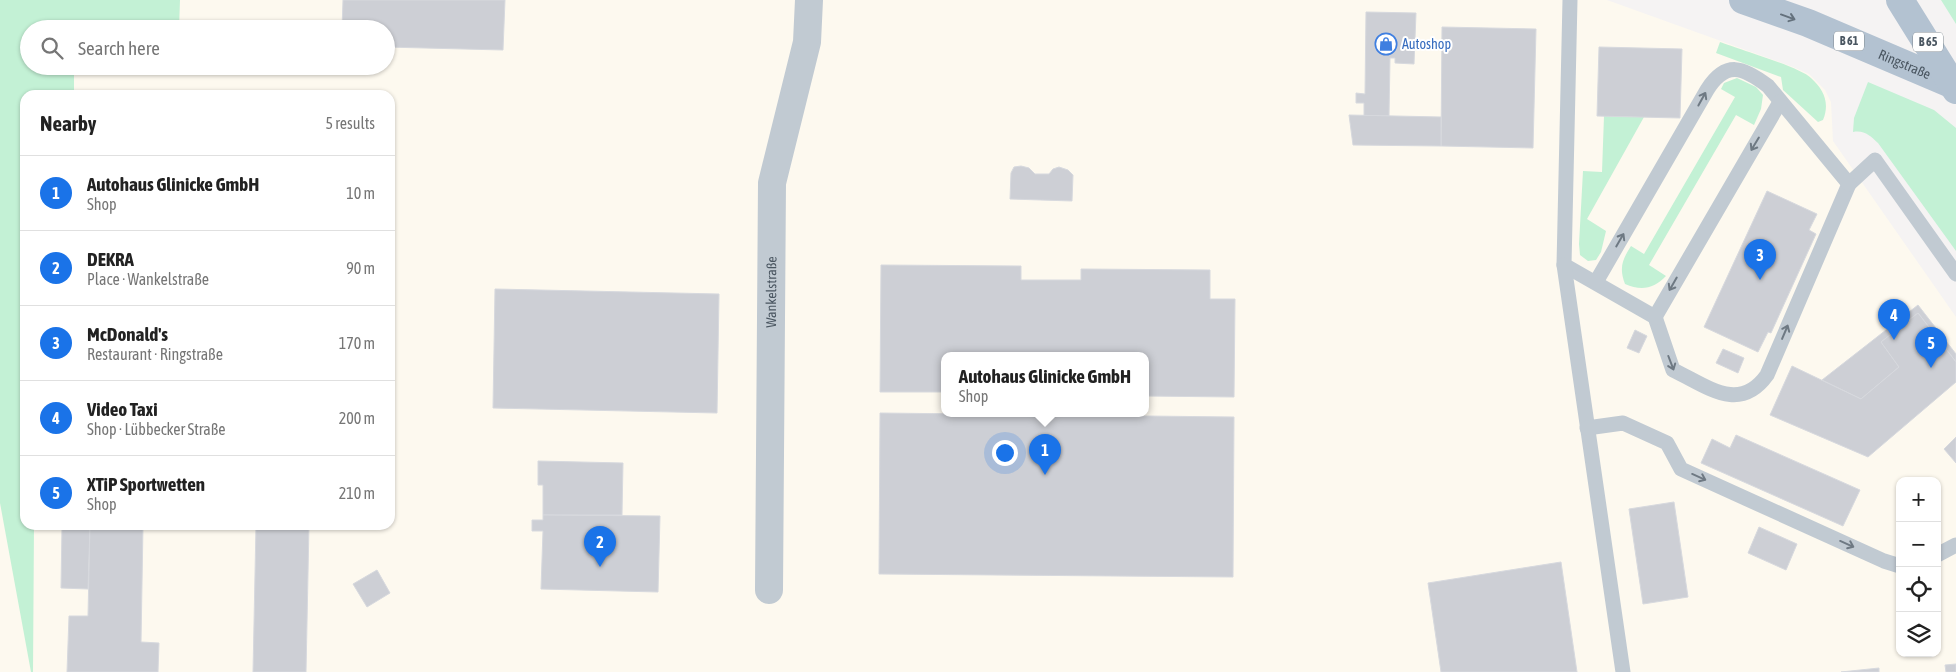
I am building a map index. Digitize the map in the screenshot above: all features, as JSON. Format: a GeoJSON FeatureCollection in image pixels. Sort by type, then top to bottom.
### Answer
{"type":"FeatureCollection","features":[{"type":"Feature","properties":{"kind":"main road","name":"Ringstraße"},"geometry":{"type":"LineString","coordinates":[[1742,0],[1808,24],[1955,87]]}},
{"type":"Feature","properties":{"kind":"main road","name":"B 65"},"geometry":{"type":"LineString","coordinates":[[1900,0],[1955,87]]}},
{"type":"Feature","properties":{"kind":"street","name":"Wankelstraße"},"geometry":{"type":"LineString","coordinates":[[770,590],[772,183],[807,42],[809,0]]}},
{"type":"Feature","properties":{"kind":"lane"},"geometry":{"type":"LineString","coordinates":[[1570,0],[1564,265],[1623,672]]}},
{"type":"Feature","properties":{"kind":"lane"},"geometry":{"type":"LineString","coordinates":[[1596,282],[1713,80],[1730,69],[1740,70],[1756,77],[1768,86],[1849,184]]}},
{"type":"Feature","properties":{"kind":"lane"},"geometry":{"type":"LineString","coordinates":[[1655,317],[1780,102]]}},
{"type":"Feature","properties":{"kind":"lane"},"geometry":{"type":"LineString","coordinates":[[1564,265],[1655,317],[1673,370],[1722,393],[1736,396],[1748,393],[1760,385],[1767,374],[1849,184],[1875,160],[1956,274]]}},
{"type":"Feature","properties":{"kind":"lane"},"geometry":{"type":"LineString","coordinates":[[1588,428],[1623,423],[1666,443],[1681,468],[1896,564]]}},
{"type":"Feature","properties":{"kind":"lane"},"geometry":{"type":"LineString","coordinates":[[1941,553],[1956,545]]}},
{"type":"Feature","properties":{"kind":"shaded area"},"geometry":{"type":"Polygon","coordinates":[[[0,0],[1607,0],[1809,74],[1825,90],[1831,102],[1833,141],[1956,317],[1956,672],[0,672],[0,0]]]}},
{"type":"Feature","properties":{"kind":"green space"},"geometry":{"type":"Polygon","coordinates":[[[0,0],[180,0],[179,20],[20,20],[20,75],[74,75],[74,90],[20,90],[20,530],[34,530],[33,672],[31,672],[0,503],[0,0]]]}},
{"type":"Feature","properties":{"kind":"green space"},"geometry":{"type":"Polygon","coordinates":[[[1941,0],[1956,0],[1956,24],[1941,0]]]}},
{"type":"Feature","properties":{"kind":"green space"},"geometry":{"type":"Polygon","coordinates":[[[1720,42],[1795,69],[1811,78],[1825,97],[1826,108],[1823,120],[1818,122],[1783,90],[1781,77],[1716,53],[1720,42]]]}},
{"type":"Feature","properties":{"kind":"green space"},"geometry":{"type":"Polygon","coordinates":[[[1737,78],[1756,87],[1763,95],[1761,109],[1754,125],[1736,115],[1649,265],[1666,276],[1657,284],[1647,288],[1636,288],[1625,284],[1622,269],[1628,251],[1631,246],[1644,254],[1735,97],[1721,89],[1724,83],[1737,78]]]}},
{"type":"Feature","properties":{"kind":"green space"},"geometry":{"type":"Polygon","coordinates":[[[1868,82],[1934,110],[1956,128],[1956,251],[1878,143],[1864,133],[1853,132],[1854,118],[1868,82]]]}},
{"type":"Feature","properties":{"kind":"green space"},"geometry":{"type":"Polygon","coordinates":[[[1604,116],[1644,117],[1587,219],[1606,231],[1601,252],[1596,260],[1588,261],[1580,255],[1579,244],[1583,171],[1602,172],[1604,116]]]}},
{"type":"Feature","properties":{"kind":"building"},"geometry":{"type":"Polygon","coordinates":[[[343,0],[505,0],[503,50],[395,47],[395,20],[342,20],[343,0]]]}},
{"type":"Feature","properties":{"kind":"building"},"geometry":{"type":"Polygon","coordinates":[[[1366,12],[1416,13],[1414,64],[1395,63],[1395,58],[1390,58],[1389,116],[1364,116],[1364,103],[1356,103],[1356,93],[1365,94],[1366,12]]]}},
{"type":"Feature","properties":{"kind":"building"},"geometry":{"type":"Polygon","coordinates":[[[1442,27],[1536,29],[1533,148],[1441,146],[1442,27]]]}},
{"type":"Feature","properties":{"kind":"building"},"geometry":{"type":"Polygon","coordinates":[[[1599,47],[1682,49],[1680,118],[1597,116],[1599,47]]]}},
{"type":"Feature","properties":{"kind":"building"},"geometry":{"type":"Polygon","coordinates":[[[1349,115],[1441,117],[1441,146],[1353,145],[1349,115]]]}},
{"type":"Feature","properties":{"kind":"building"},"geometry":{"type":"Polygon","coordinates":[[[1014,167],[1029,168],[1035,174],[1049,174],[1053,169],[1059,167],[1068,170],[1073,175],[1072,201],[1010,199],[1011,173],[1014,167]]]}},
{"type":"Feature","properties":{"kind":"building"},"geometry":{"type":"Polygon","coordinates":[[[1767,191],[1817,214],[1809,230],[1816,234],[1771,333],[1768,332],[1758,352],[1704,327],[1767,191]]]}},
{"type":"Feature","properties":{"kind":"building"},"geometry":{"type":"Polygon","coordinates":[[[881,265],[1021,266],[1021,280],[1081,280],[1081,269],[1210,270],[1210,299],[1235,299],[1234,397],[1149,396],[1149,352],[941,352],[941,392],[880,392],[881,265]]]}},
{"type":"Feature","properties":{"kind":"building"},"geometry":{"type":"Polygon","coordinates":[[[495,289],[719,294],[717,413],[493,408],[495,289]]]}},
{"type":"Feature","properties":{"kind":"building"},"geometry":{"type":"Polygon","coordinates":[[[1918,305],[1956,354],[1956,362],[1918,313],[1881,342],[1899,367],[1861,399],[1822,380],[1918,305]]]}},
{"type":"Feature","properties":{"kind":"building"},"geometry":{"type":"Polygon","coordinates":[[[1918,313],[1956,362],[1956,382],[1868,457],[1770,415],[1792,366],[1861,399],[1899,367],[1881,342],[1918,313]]]}},
{"type":"Feature","properties":{"kind":"building"},"geometry":{"type":"Polygon","coordinates":[[[1635,330],[1647,336],[1639,353],[1627,348],[1635,330]]]}},
{"type":"Feature","properties":{"kind":"building"},"geometry":{"type":"Polygon","coordinates":[[[1723,349],[1744,358],[1738,373],[1716,363],[1723,349]]]}},
{"type":"Feature","properties":{"kind":"building"},"geometry":{"type":"Polygon","coordinates":[[[880,413],[941,414],[941,417],[1234,417],[1233,577],[879,574],[880,413]]]}},
{"type":"Feature","properties":{"kind":"building"},"geometry":{"type":"Polygon","coordinates":[[[1736,435],[1860,490],[1843,526],[1701,463],[1712,439],[1730,448],[1736,435]]]}},
{"type":"Feature","properties":{"kind":"building"},"geometry":{"type":"Polygon","coordinates":[[[1956,437],[1956,463],[1944,449],[1956,437]]]}},
{"type":"Feature","properties":{"kind":"building"},"geometry":{"type":"Polygon","coordinates":[[[538,461],[623,463],[622,515],[543,515],[543,485],[538,485],[538,461]]]}},
{"type":"Feature","properties":{"kind":"building"},"geometry":{"type":"Polygon","coordinates":[[[1674,502],[1688,597],[1643,604],[1629,509],[1674,502]]]}},
{"type":"Feature","properties":{"kind":"building"},"geometry":{"type":"Polygon","coordinates":[[[543,515],[660,516],[658,592],[541,589],[543,531],[532,531],[532,520],[543,520],[543,515]]]}},
{"type":"Feature","properties":{"kind":"building"},"geometry":{"type":"Polygon","coordinates":[[[1759,527],[1797,544],[1786,570],[1748,553],[1759,527]]]}},
{"type":"Feature","properties":{"kind":"building"},"geometry":{"type":"Polygon","coordinates":[[[62,530],[90,530],[88,589],[61,588],[62,530]]]}},
{"type":"Feature","properties":{"kind":"building"},"geometry":{"type":"Polygon","coordinates":[[[90,530],[143,530],[141,642],[159,643],[158,672],[67,672],[69,616],[88,616],[90,530]]]}},
{"type":"Feature","properties":{"kind":"building"},"geometry":{"type":"Polygon","coordinates":[[[256,530],[309,530],[306,672],[253,672],[256,530]]]}},
{"type":"Feature","properties":{"kind":"building"},"geometry":{"type":"Polygon","coordinates":[[[1561,562],[1577,672],[1441,672],[1428,583],[1561,562]]]}},
{"type":"Feature","properties":{"kind":"building"},"geometry":{"type":"Polygon","coordinates":[[[377,570],[390,593],[367,607],[353,584],[377,570]]]}},
{"type":"Feature","properties":{"kind":"building"},"geometry":{"type":"Polygon","coordinates":[[[1956,664],[1956,672],[1946,672],[1945,665],[1956,664]]]}},
{"type":"Feature","properties":{"kind":"building"},"geometry":{"type":"Polygon","coordinates":[[[1879,668],[1879,672],[1841,672],[1879,668]]]}},
{"type":"Feature","properties":{"kind":"place","name":"Autoshop"},"geometry":{"type":"Point","coordinates":[1386,44]}},
{"type":"Feature","properties":{"kind":"place","name":"McDonald's"},"geometry":{"type":"Point","coordinates":[1760,280]}},
{"type":"Feature","properties":{"kind":"place","name":"Video Taxi"},"geometry":{"type":"Point","coordinates":[1894,340]}},
{"type":"Feature","properties":{"kind":"place","name":"XTiP Sportwetten"},"geometry":{"type":"Point","coordinates":[1931,368]}},
{"type":"Feature","properties":{"kind":"place","name":"Autohaus Glinicke GmbH"},"geometry":{"type":"Point","coordinates":[1045,475]}},
{"type":"Feature","properties":{"kind":"place","name":"DEKRA"},"geometry":{"type":"Point","coordinates":[600,567]}}]}
